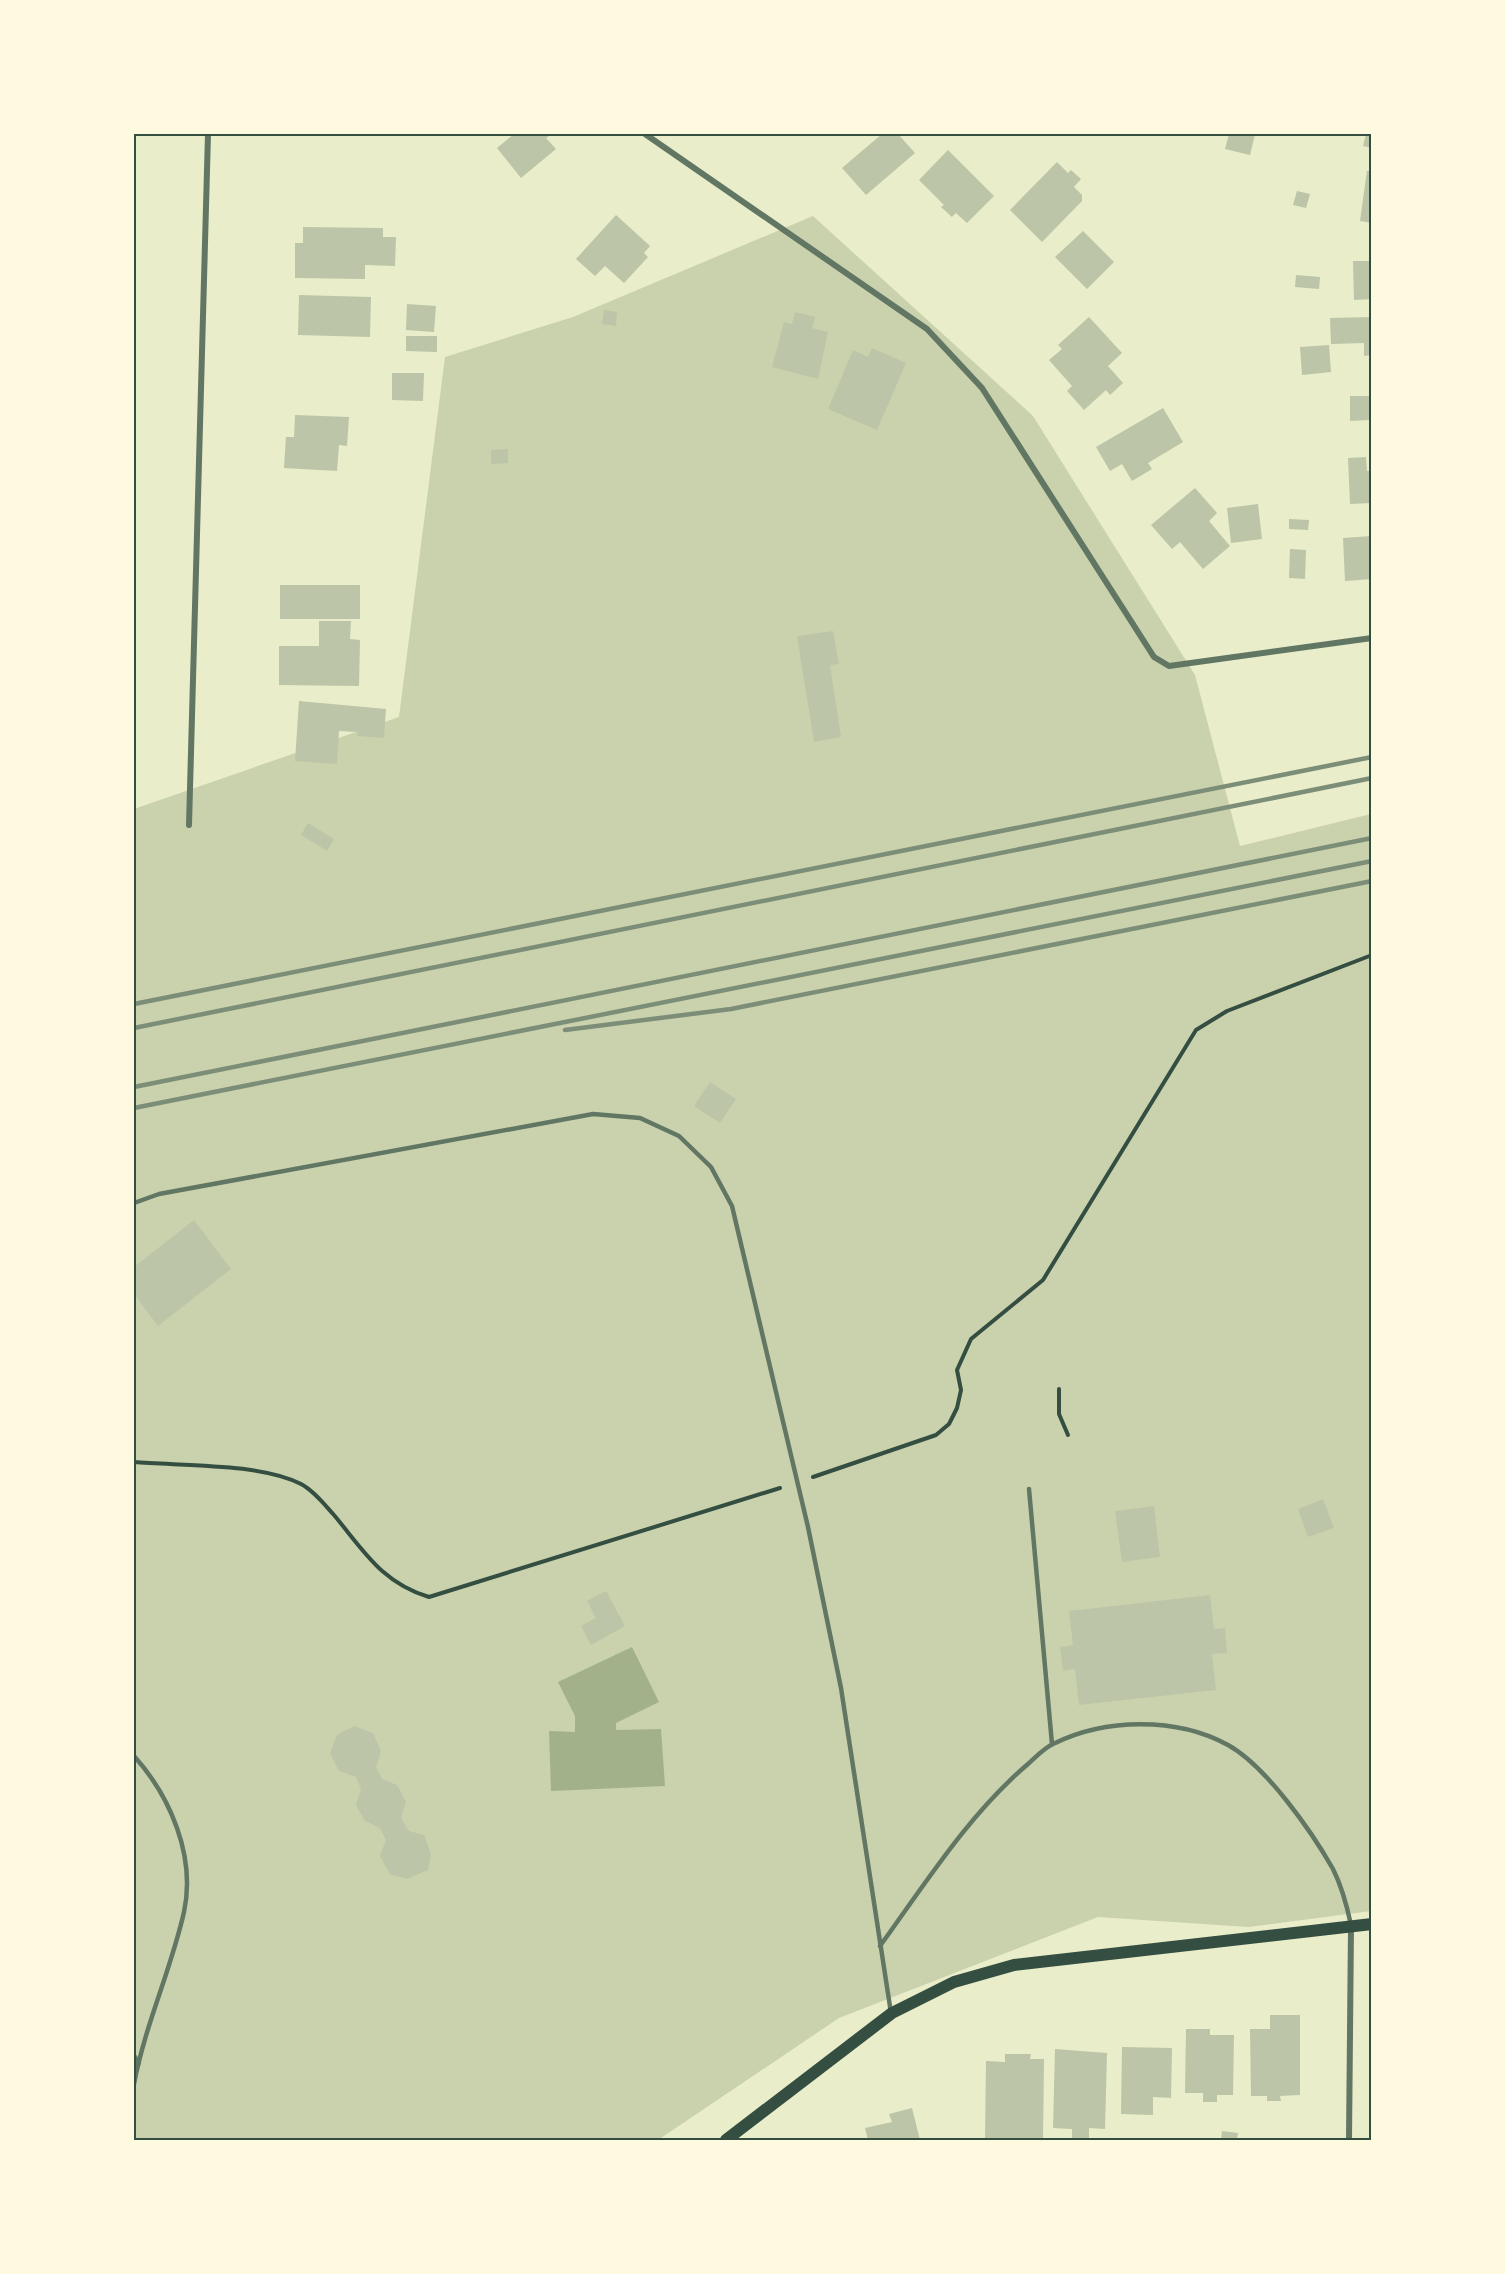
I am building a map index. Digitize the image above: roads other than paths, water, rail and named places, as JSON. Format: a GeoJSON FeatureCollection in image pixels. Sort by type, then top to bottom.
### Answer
{"type":"FeatureCollection","features":[{"type":"Feature","properties":{"kind":"main road"},"geometry":{"type":"LineString","coordinates":[[726,2140],[892,2013],[954,1982],[1014,1965],[1371,1924]]}},
{"type":"Feature","properties":{"kind":"street"},"geometry":{"type":"LineString","coordinates":[[189,825],[208,134]]}},
{"type":"Feature","properties":{"kind":"street"},"geometry":{"type":"LineString","coordinates":[[645,134],[927,329],[982,388],[1154,657],[1169,666],[1371,638]]}},
{"type":"Feature","properties":{"kind":"street"},"geometry":{"type":"LineString","coordinates":[[1348,2140],[1352,1925]]}},
{"type":"Feature","properties":{"kind":"lane"},"geometry":{"type":"LineString","coordinates":[[134,1203],[159,1194],[593,1114],[640,1118],[679,1136],[711,1167],[732,1206],[811,1538],[841,1688],[892,2013]]}},
{"type":"Feature","properties":{"kind":"lane"},"geometry":{"type":"LineString","coordinates":[[1029,1489],[1052,1744]]}},
{"type":"Feature","properties":{"kind":"lane"},"geometry":{"type":"LineString","coordinates":[[880,1946],[948,1852],[1009,1780],[1052,1744],[1095,1728],[1144,1724],[1197,1731],[1230,1746],[1268,1779],[1300,1819],[1333,1870],[1344,1896],[1352,1925]]}},
{"type":"Feature","properties":{"kind":"lane"},"geometry":{"type":"LineString","coordinates":[[134,1756],[158,1786],[175,1819],[186,1867],[185,1910],[136,2060],[134,2084]]}},
{"type":"Feature","properties":{"kind":"railway"},"geometry":{"type":"LineString","coordinates":[[134,1004],[1372,757]]}},
{"type":"Feature","properties":{"kind":"railway"},"geometry":{"type":"LineString","coordinates":[[134,1028],[1372,778]]}},
{"type":"Feature","properties":{"kind":"railway"},"geometry":{"type":"LineString","coordinates":[[134,1087],[1372,838]]}},
{"type":"Feature","properties":{"kind":"railway"},"geometry":{"type":"LineString","coordinates":[[134,1108],[1372,861]]}},
{"type":"Feature","properties":{"kind":"railway"},"geometry":{"type":"LineString","coordinates":[[565,1030],[731,1009],[1372,881]]}}]}
